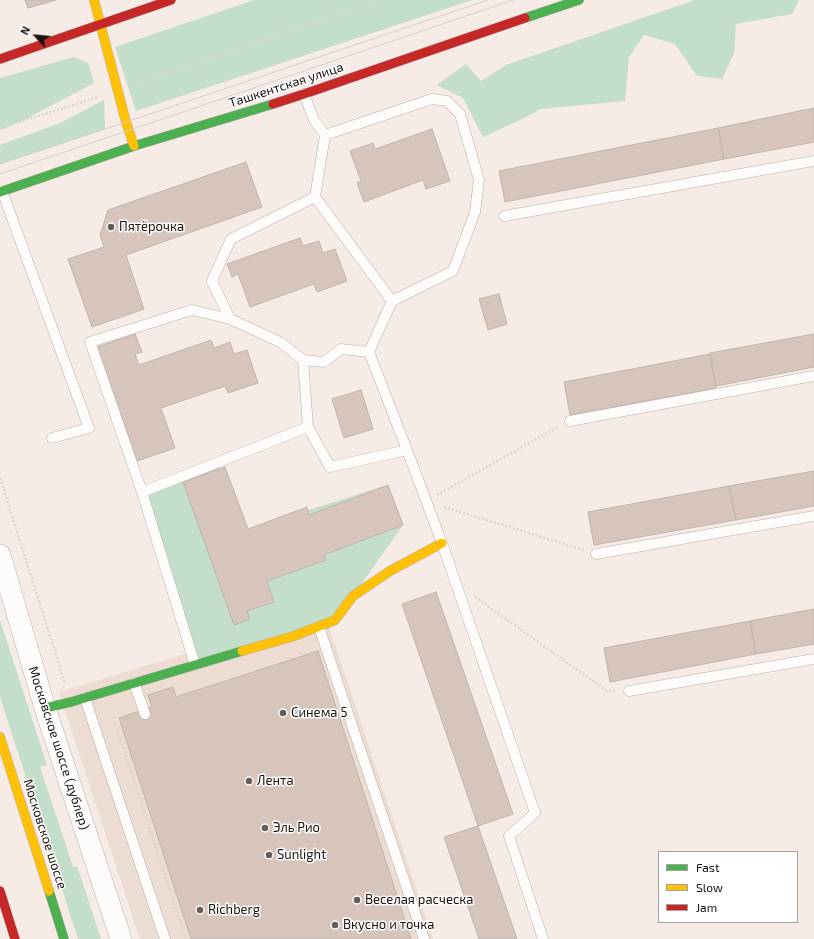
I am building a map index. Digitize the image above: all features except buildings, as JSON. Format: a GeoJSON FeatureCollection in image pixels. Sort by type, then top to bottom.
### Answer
{"type":"FeatureCollection","features":[{"type":"Feature","properties":{"kind":"main road"},"geometry":{"type":"LineString","coordinates":[[94,0],[126,122],[134,146]]}},
{"type":"Feature","properties":{"kind":"main road"},"geometry":{"type":"LineString","coordinates":[[0,59],[172,0]]}},
{"type":"Feature","properties":{"kind":"main road","name":"Ташкентская улица"},"geometry":{"type":"LineString","coordinates":[[1,191],[134,146],[304,94],[579,0]]}},
{"type":"Feature","properties":{"kind":"main road"},"geometry":{"type":"LineString","coordinates":[[45,708],[85,698],[294,636],[319,627],[335,620],[353,596],[390,571],[442,543]]}},
{"type":"Feature","properties":{"kind":"main road","name":"Московское шоссе"},"geometry":{"type":"LineString","coordinates":[[0,737],[64,939]]}},
{"type":"Feature","properties":{"kind":"main road"},"geometry":{"type":"LineString","coordinates":[[0,891],[15,939]]}},
{"type":"Feature","properties":{"kind":"street","name":"Московское шоссе (дублер)"},"geometry":{"type":"LineString","coordinates":[[0,555],[45,708],[121,939]]}},
{"type":"Feature","properties":{"kind":"lane"},"geometry":{"type":"LineString","coordinates":[[304,94],[314,120],[326,135],[315,197],[392,301]]}},
{"type":"Feature","properties":{"kind":"lane"},"geometry":{"type":"LineString","coordinates":[[326,135],[432,99],[447,101],[460,114],[479,180],[475,212],[452,271],[392,301],[369,352],[442,543],[535,813],[509,836],[543,939]]}},
{"type":"Feature","properties":{"kind":"lane"},"geometry":{"type":"LineString","coordinates":[[504,216],[814,161]]}},
{"type":"Feature","properties":{"kind":"lane"},"geometry":{"type":"LineString","coordinates":[[1,191],[89,428],[52,438]]}},
{"type":"Feature","properties":{"kind":"lane"},"geometry":{"type":"LineString","coordinates":[[230,319],[212,281],[231,239],[315,197]]}},
{"type":"Feature","properties":{"kind":"lane"},"geometry":{"type":"LineString","coordinates":[[195,665],[142,492],[90,342],[192,310],[230,319],[280,342],[303,360],[324,362],[341,349],[369,352]]}},
{"type":"Feature","properties":{"kind":"lane"},"geometry":{"type":"LineString","coordinates":[[303,360],[308,427],[330,467],[407,450]]}},
{"type":"Feature","properties":{"kind":"lane"},"geometry":{"type":"LineString","coordinates":[[570,421],[814,376]]}},
{"type":"Feature","properties":{"kind":"lane"},"geometry":{"type":"LineString","coordinates":[[142,492],[308,427]]}},
{"type":"Feature","properties":{"kind":"lane"},"geometry":{"type":"LineString","coordinates":[[596,554],[814,516]]}},
{"type":"Feature","properties":{"kind":"lane"},"geometry":{"type":"LineString","coordinates":[[319,627],[424,939]]}},
{"type":"Feature","properties":{"kind":"lane"},"geometry":{"type":"LineString","coordinates":[[629,691],[814,660]]}},
{"type":"Feature","properties":{"kind":"lane"},"geometry":{"type":"LineString","coordinates":[[134,683],[145,714]]}},
{"type":"Feature","properties":{"kind":"lane"},"geometry":{"type":"LineString","coordinates":[[85,698],[164,939]]}},
{"type":"Feature","properties":{"kind":"path"},"geometry":{"type":"LineString","coordinates":[[0,129],[118,91],[377,0]]}},
{"type":"Feature","properties":{"kind":"path"},"geometry":{"type":"LineString","coordinates":[[426,501],[570,421]]}},
{"type":"Feature","properties":{"kind":"path"},"geometry":{"type":"LineString","coordinates":[[0,478],[71,702]]}},
{"type":"Feature","properties":{"kind":"path"},"geometry":{"type":"LineString","coordinates":[[426,501],[596,554]]}},
{"type":"Feature","properties":{"kind":"path"},"geometry":{"type":"LineString","coordinates":[[455,583],[607,690],[629,691]]}},
{"type":"Feature","properties":{"kind":"path"},"geometry":{"type":"LineString","coordinates":[[113,717],[186,939]]}},
{"type":"Feature","properties":{"kind":"shaded area","name":"Эль Рио"},"geometry":{"type":"Polygon","coordinates":[[[324,612],[433,939],[140,939],[59,692],[324,612]]]}},
{"type":"Feature","properties":{"kind":"green space"},"geometry":{"type":"Polygon","coordinates":[[[254,0],[472,0],[136,111],[115,47],[254,0]]]}},
{"type":"Feature","properties":{"kind":"green space"},"geometry":{"type":"Polygon","coordinates":[[[695,0],[799,0],[792,14],[736,24],[734,53],[722,79],[697,76],[675,44],[644,35],[629,57],[625,101],[541,109],[483,137],[463,98],[437,85],[466,64],[481,81],[506,65],[695,0]]]}},
{"type":"Feature","properties":{"kind":"green space"},"geometry":{"type":"Polygon","coordinates":[[[74,57],[88,63],[94,83],[22,121],[0,130],[0,78],[74,57]]]}},
{"type":"Feature","properties":{"kind":"green space"},"geometry":{"type":"Polygon","coordinates":[[[104,100],[105,129],[0,164],[0,145],[60,123],[104,100]]]}},
{"type":"Feature","properties":{"kind":"green space"},"geometry":{"type":"Polygon","coordinates":[[[218,462],[248,529],[388,485],[403,525],[353,596],[319,627],[195,665],[142,492],[218,462]]]}},
{"type":"Feature","properties":{"kind":"green space"},"geometry":{"type":"Polygon","coordinates":[[[0,620],[47,765],[40,767],[73,867],[77,866],[101,939],[78,939],[0,697],[0,620]]]}},
{"type":"Feature","properties":{"kind":"tram line"},"geometry":{"type":"LineString","coordinates":[[0,164],[488,0]]}},
{"type":"Feature","properties":{"kind":"tram line"},"geometry":{"type":"LineString","coordinates":[[0,174],[513,0]]}},
{"type":"Feature","properties":{"kind":"traffic: fast"},"geometry":{"type":"LineString","coordinates":[[525,18],[579,0]]}},
{"type":"Feature","properties":{"kind":"traffic: fast"},"geometry":{"type":"LineString","coordinates":[[0,192],[134,146],[273,104]]}},
{"type":"Feature","properties":{"kind":"traffic: fast"},"geometry":{"type":"LineString","coordinates":[[45,708],[71,702],[242,651]]}},
{"type":"Feature","properties":{"kind":"traffic: fast"},"geometry":{"type":"LineString","coordinates":[[49,891],[64,939]]}},
{"type":"Feature","properties":{"kind":"traffic: slow"},"geometry":{"type":"LineString","coordinates":[[94,0],[126,122],[134,146]]}},
{"type":"Feature","properties":{"kind":"traffic: slow"},"geometry":{"type":"LineString","coordinates":[[242,651],[294,636],[335,620],[353,596],[390,571],[442,543]]}},
{"type":"Feature","properties":{"kind":"traffic: slow"},"geometry":{"type":"LineString","coordinates":[[0,737],[49,891]]}},
{"type":"Feature","properties":{"kind":"traffic: jam"},"geometry":{"type":"LineString","coordinates":[[0,59],[171,0]]}},
{"type":"Feature","properties":{"kind":"traffic: jam"},"geometry":{"type":"LineString","coordinates":[[273,104],[525,18]]}},
{"type":"Feature","properties":{"kind":"traffic: jam"},"geometry":{"type":"LineString","coordinates":[[0,891],[15,939]]}},
{"type":"Feature","properties":{"kind":"place","name":"Пятёрочка"},"geometry":{"type":"Point","coordinates":[111,227]}},
{"type":"Feature","properties":{"kind":"place","name":"Синема 5"},"geometry":{"type":"Point","coordinates":[283,713]}},
{"type":"Feature","properties":{"kind":"place","name":"Лента"},"geometry":{"type":"Point","coordinates":[249,781]}},
{"type":"Feature","properties":{"kind":"place","name":"Эль Рио"},"geometry":{"type":"Point","coordinates":[265,828]}},
{"type":"Feature","properties":{"kind":"place","name":"Sunlight"},"geometry":{"type":"Point","coordinates":[269,855]}},
{"type":"Feature","properties":{"kind":"place","name":"Веселая расческа"},"geometry":{"type":"Point","coordinates":[357,900]}},
{"type":"Feature","properties":{"kind":"place","name":"Richberg"},"geometry":{"type":"Point","coordinates":[200,910]}},
{"type":"Feature","properties":{"kind":"place","name":"Вкусно и точка"},"geometry":{"type":"Point","coordinates":[335,925]}}]}
